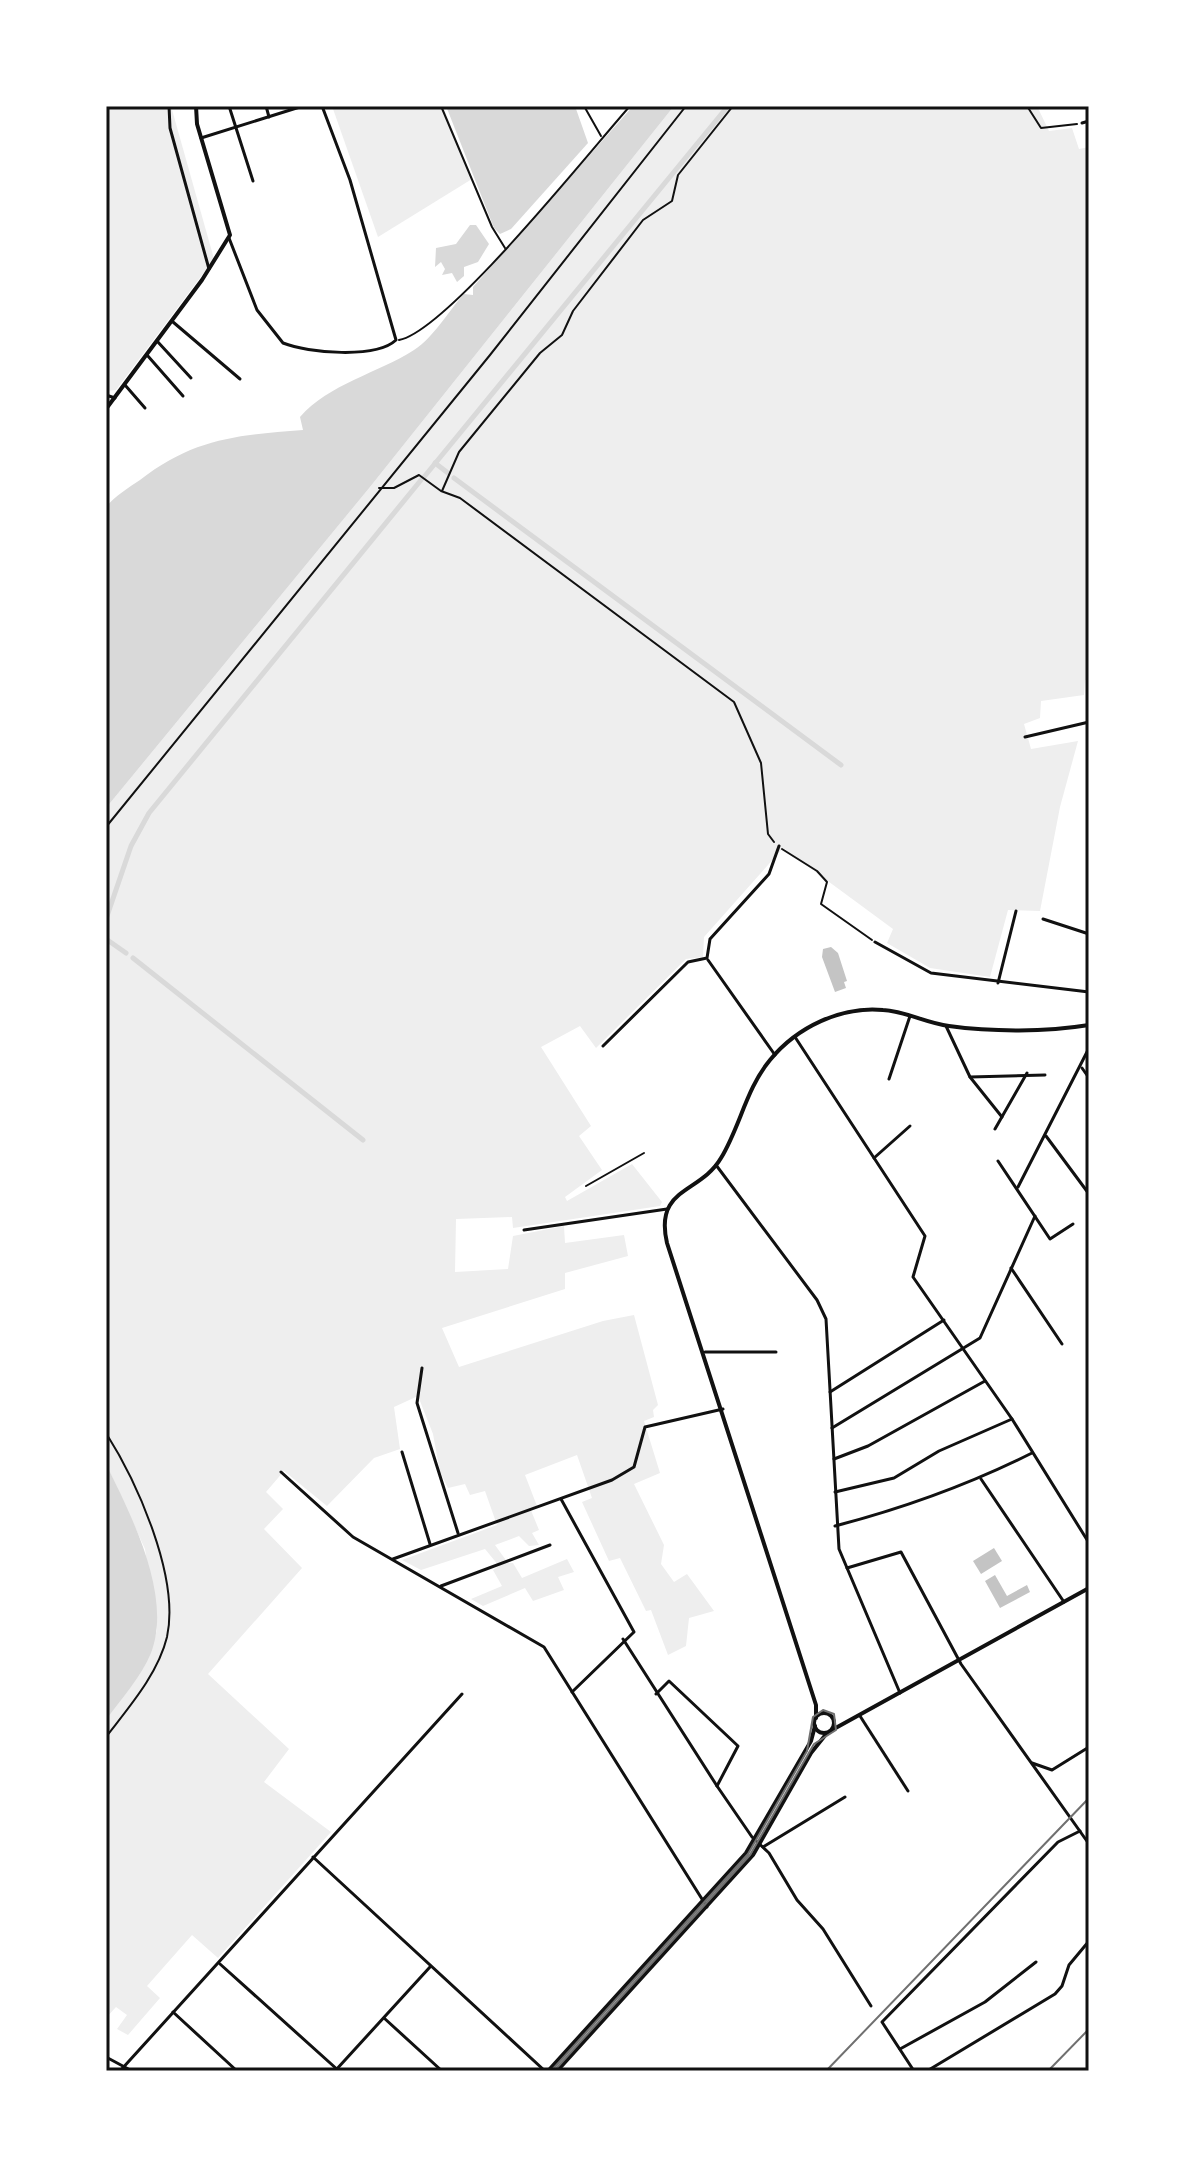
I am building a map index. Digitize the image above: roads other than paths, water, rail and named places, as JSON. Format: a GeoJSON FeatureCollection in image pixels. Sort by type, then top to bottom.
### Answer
{"type":"FeatureCollection","features":[{"type":"Feature","properties":{"kind":"main road"},"geometry":{"type":"LineString","coordinates":[[106,409],[209,270],[229,238],[229,224],[201,138],[196,106]]}},
{"type":"Feature","properties":{"kind":"main road"},"geometry":{"type":"LineString","coordinates":[[547,2071],[755,1840],[811,1741],[815,1726],[816,1705],[705,1352],[667,1243],[664,1224],[667,1209],[674,1198],[716,1165],[756,1081],[775,1055],[795,1037],[821,1021],[845,1013],[885,1010],[946,1026],[1089,1025]]}},
{"type":"Feature","properties":{"kind":"main road"},"geometry":{"type":"LineString","coordinates":[[815,1726],[820,1732],[830,1731],[860,1716],[1089,1588]]}},
{"type":"Feature","properties":{"kind":"main road"},"geometry":{"type":"LineString","coordinates":[[816,1705],[832,1717],[850,1721]]}},
{"type":"Feature","properties":{"kind":"main road"},"geometry":{"type":"LineString","coordinates":[[816,1718],[826,1714]]}},
{"type":"Feature","properties":{"kind":"main road"},"geometry":{"type":"LineString","coordinates":[[557,2071],[762,1846],[811,1753],[830,1731],[832,1717]]}},
{"type":"Feature","properties":{"kind":"street"},"geometry":{"type":"LineString","coordinates":[[169,106],[170,128],[209,270]]}},
{"type":"Feature","properties":{"kind":"street"},"geometry":{"type":"LineString","coordinates":[[229,106],[253,181]]}},
{"type":"Feature","properties":{"kind":"street"},"geometry":{"type":"LineString","coordinates":[[266,106],[269,117]]}},
{"type":"Feature","properties":{"kind":"street"},"geometry":{"type":"LineString","coordinates":[[201,138],[303,106]]}},
{"type":"Feature","properties":{"kind":"street"},"geometry":{"type":"LineString","coordinates":[[229,238],[262,318],[283,343],[358,352],[388,346],[396,340],[350,180],[322,106]]}},
{"type":"Feature","properties":{"kind":"street"},"geometry":{"type":"LineString","coordinates":[[1082,123],[1089,121]]}},
{"type":"Feature","properties":{"kind":"street"},"geometry":{"type":"LineString","coordinates":[[172,320],[240,379]]}},
{"type":"Feature","properties":{"kind":"street"},"geometry":{"type":"LineString","coordinates":[[157,341],[191,378]]}},
{"type":"Feature","properties":{"kind":"street"},"geometry":{"type":"LineString","coordinates":[[147,355],[183,396]]}},
{"type":"Feature","properties":{"kind":"street"},"geometry":{"type":"LineString","coordinates":[[125,385],[145,408]]}},
{"type":"Feature","properties":{"kind":"street"},"geometry":{"type":"LineString","coordinates":[[106,395],[115,398]]}},
{"type":"Feature","properties":{"kind":"street"},"geometry":{"type":"LineString","coordinates":[[1025,737],[1089,722]]}},
{"type":"Feature","properties":{"kind":"street"},"geometry":{"type":"LineString","coordinates":[[775,1055],[707,958],[710,939],[769,874],[779,846]]}},
{"type":"Feature","properties":{"kind":"street"},"geometry":{"type":"LineString","coordinates":[[998,983],[1016,911]]}},
{"type":"Feature","properties":{"kind":"street"},"geometry":{"type":"LineString","coordinates":[[1043,919],[1089,934]]}},
{"type":"Feature","properties":{"kind":"street"},"geometry":{"type":"LineString","coordinates":[[875,942],[931,973],[1089,992]]}},
{"type":"Feature","properties":{"kind":"street"},"geometry":{"type":"LineString","coordinates":[[603,1046],[688,962],[707,958]]}},
{"type":"Feature","properties":{"kind":"street"},"geometry":{"type":"LineString","coordinates":[[889,1079],[910,1016]]}},
{"type":"Feature","properties":{"kind":"street"},"geometry":{"type":"LineString","coordinates":[[946,1026],[970,1077],[1002,1117]]}},
{"type":"Feature","properties":{"kind":"street"},"geometry":{"type":"LineString","coordinates":[[795,1037],[925,1236],[913,1277],[1012,1419],[1089,1543]]}},
{"type":"Feature","properties":{"kind":"street"},"geometry":{"type":"LineString","coordinates":[[1018,1187],[1082,1067],[1089,1048]]}},
{"type":"Feature","properties":{"kind":"street"},"geometry":{"type":"LineString","coordinates":[[1082,1067],[1089,1078]]}},
{"type":"Feature","properties":{"kind":"street"},"geometry":{"type":"LineString","coordinates":[[970,1077],[1027,1073],[1045,1075]]}},
{"type":"Feature","properties":{"kind":"street"},"geometry":{"type":"LineString","coordinates":[[995,1129],[1027,1073]]}},
{"type":"Feature","properties":{"kind":"street"},"geometry":{"type":"LineString","coordinates":[[874,1158],[910,1126]]}},
{"type":"Feature","properties":{"kind":"street"},"geometry":{"type":"LineString","coordinates":[[1046,1135],[1089,1194]]}},
{"type":"Feature","properties":{"kind":"street"},"geometry":{"type":"LineString","coordinates":[[998,1161],[1050,1239],[1073,1224]]}},
{"type":"Feature","properties":{"kind":"street"},"geometry":{"type":"LineString","coordinates":[[716,1165],[817,1300],[828,1332],[835,1526],[847,1568],[900,1693]]}},
{"type":"Feature","properties":{"kind":"street"},"geometry":{"type":"LineString","coordinates":[[524,1230],[667,1209]]}},
{"type":"Feature","properties":{"kind":"street"},"geometry":{"type":"LineString","coordinates":[[832,1428],[980,1338],[1035,1216]]}},
{"type":"Feature","properties":{"kind":"street"},"geometry":{"type":"LineString","coordinates":[[1011,1268],[1062,1344]]}},
{"type":"Feature","properties":{"kind":"street"},"geometry":{"type":"LineString","coordinates":[[830,1392],[944,1320]]}},
{"type":"Feature","properties":{"kind":"street"},"geometry":{"type":"LineString","coordinates":[[705,1352],[776,1352]]}},
{"type":"Feature","properties":{"kind":"street"},"geometry":{"type":"LineString","coordinates":[[422,1368],[417,1403],[458,1534]]}},
{"type":"Feature","properties":{"kind":"street"},"geometry":{"type":"LineString","coordinates":[[834,1459],[868,1446],[985,1381]]}},
{"type":"Feature","properties":{"kind":"street"},"geometry":{"type":"LineString","coordinates":[[393,1559],[561,1499],[634,1467],[645,1427],[723,1409]]}},
{"type":"Feature","properties":{"kind":"street"},"geometry":{"type":"LineString","coordinates":[[834,1492],[894,1478],[939,1451],[1012,1419]]}},
{"type":"Feature","properties":{"kind":"street"},"geometry":{"type":"LineString","coordinates":[[402,1452],[430,1544]]}},
{"type":"Feature","properties":{"kind":"street"},"geometry":{"type":"LineString","coordinates":[[835,1526],[911,1506],[981,1479],[1032,1453]]}},
{"type":"Feature","properties":{"kind":"street"},"geometry":{"type":"LineString","coordinates":[[281,1472],[353,1537],[544,1647],[707,1907]]}},
{"type":"Feature","properties":{"kind":"street"},"geometry":{"type":"LineString","coordinates":[[981,1479],[1064,1602]]}},
{"type":"Feature","properties":{"kind":"street"},"geometry":{"type":"LineString","coordinates":[[561,1499],[600,1575],[634,1631],[572,1692]]}},
{"type":"Feature","properties":{"kind":"street"},"geometry":{"type":"LineString","coordinates":[[441,1586],[550,1545]]}},
{"type":"Feature","properties":{"kind":"street"},"geometry":{"type":"LineString","coordinates":[[847,1568],[900,1551],[958,1660],[1089,1844]]}},
{"type":"Feature","properties":{"kind":"street"},"geometry":{"type":"LineString","coordinates":[[623,1639],[717,1786],[797,1900],[840,1954],[871,2006]]}},
{"type":"Feature","properties":{"kind":"street"},"geometry":{"type":"LineString","coordinates":[[656,1694],[669,1681],[738,1746],[717,1786]]}},
{"type":"Feature","properties":{"kind":"street"},"geometry":{"type":"LineString","coordinates":[[120,2071],[220,1964],[313,1857],[402,1765],[462,1694]]}},
{"type":"Feature","properties":{"kind":"street"},"geometry":{"type":"LineString","coordinates":[[860,1716],[908,1791]]}},
{"type":"Feature","properties":{"kind":"street"},"geometry":{"type":"LineString","coordinates":[[1029,1762],[1052,1770],[1089,1747]]}},
{"type":"Feature","properties":{"kind":"street"},"geometry":{"type":"LineString","coordinates":[[762,1846],[845,1797]]}},
{"type":"Feature","properties":{"kind":"street"},"geometry":{"type":"LineString","coordinates":[[914,2071],[882,2022],[1058,1842],[1080,1831]]}},
{"type":"Feature","properties":{"kind":"street"},"geometry":{"type":"LineString","coordinates":[[313,1857],[547,2071]]}},
{"type":"Feature","properties":{"kind":"street"},"geometry":{"type":"LineString","coordinates":[[927,2071],[1055,1994],[1064,1983],[1069,1965],[1089,1941]]}},
{"type":"Feature","properties":{"kind":"street"},"geometry":{"type":"LineString","coordinates":[[900,2049],[991,1998],[1036,1962]]}},
{"type":"Feature","properties":{"kind":"street"},"geometry":{"type":"LineString","coordinates":[[220,1964],[337,2070],[430,1967]]}},
{"type":"Feature","properties":{"kind":"street"},"geometry":{"type":"LineString","coordinates":[[173,2012],[237,2071]]}},
{"type":"Feature","properties":{"kind":"street"},"geometry":{"type":"LineString","coordinates":[[384,2018],[442,2071]]}},
{"type":"Feature","properties":{"kind":"street"},"geometry":{"type":"LineString","coordinates":[[106,2057],[132,2071]]}},
{"type":"Feature","properties":{"kind":"lane"},"geometry":{"type":"LineString","coordinates":[[586,1186],[644,1153]]}},
{"type":"Feature","properties":{"kind":"waterway"},"geometry":{"type":"LineString","coordinates":[[424,477],[728,106]]}},
{"type":"Feature","properties":{"kind":"waterway"},"geometry":{"type":"LineString","coordinates":[[435,463],[448,473]]}},
{"type":"Feature","properties":{"kind":"waterway"},"geometry":{"type":"LineString","coordinates":[[454,478],[841,765]]}},
{"type":"Feature","properties":{"kind":"waterway"},"geometry":{"type":"LineString","coordinates":[[106,919],[131,846],[149,813],[421,480]]}},
{"type":"Feature","properties":{"kind":"waterway"},"geometry":{"type":"LineString","coordinates":[[106,939],[126,953]]}},
{"type":"Feature","properties":{"kind":"waterway"},"geometry":{"type":"LineString","coordinates":[[133,958],[363,1140]]}},
{"type":"Feature","properties":{"kind":"tram line"},"geometry":{"type":"LineString","coordinates":[[551,2071],[748,1854],[807,1751],[813,1717],[823,1710],[834,1714],[836,1730],[814,1744],[750,1855],[554,2071]]}},
{"type":"Feature","properties":{"kind":"railway"},"geometry":{"type":"LineString","coordinates":[[826,2071],[1089,1798]]}},
{"type":"Feature","properties":{"kind":"railway"},"geometry":{"type":"LineString","coordinates":[[1048,2071],[1089,2029]]}}]}
